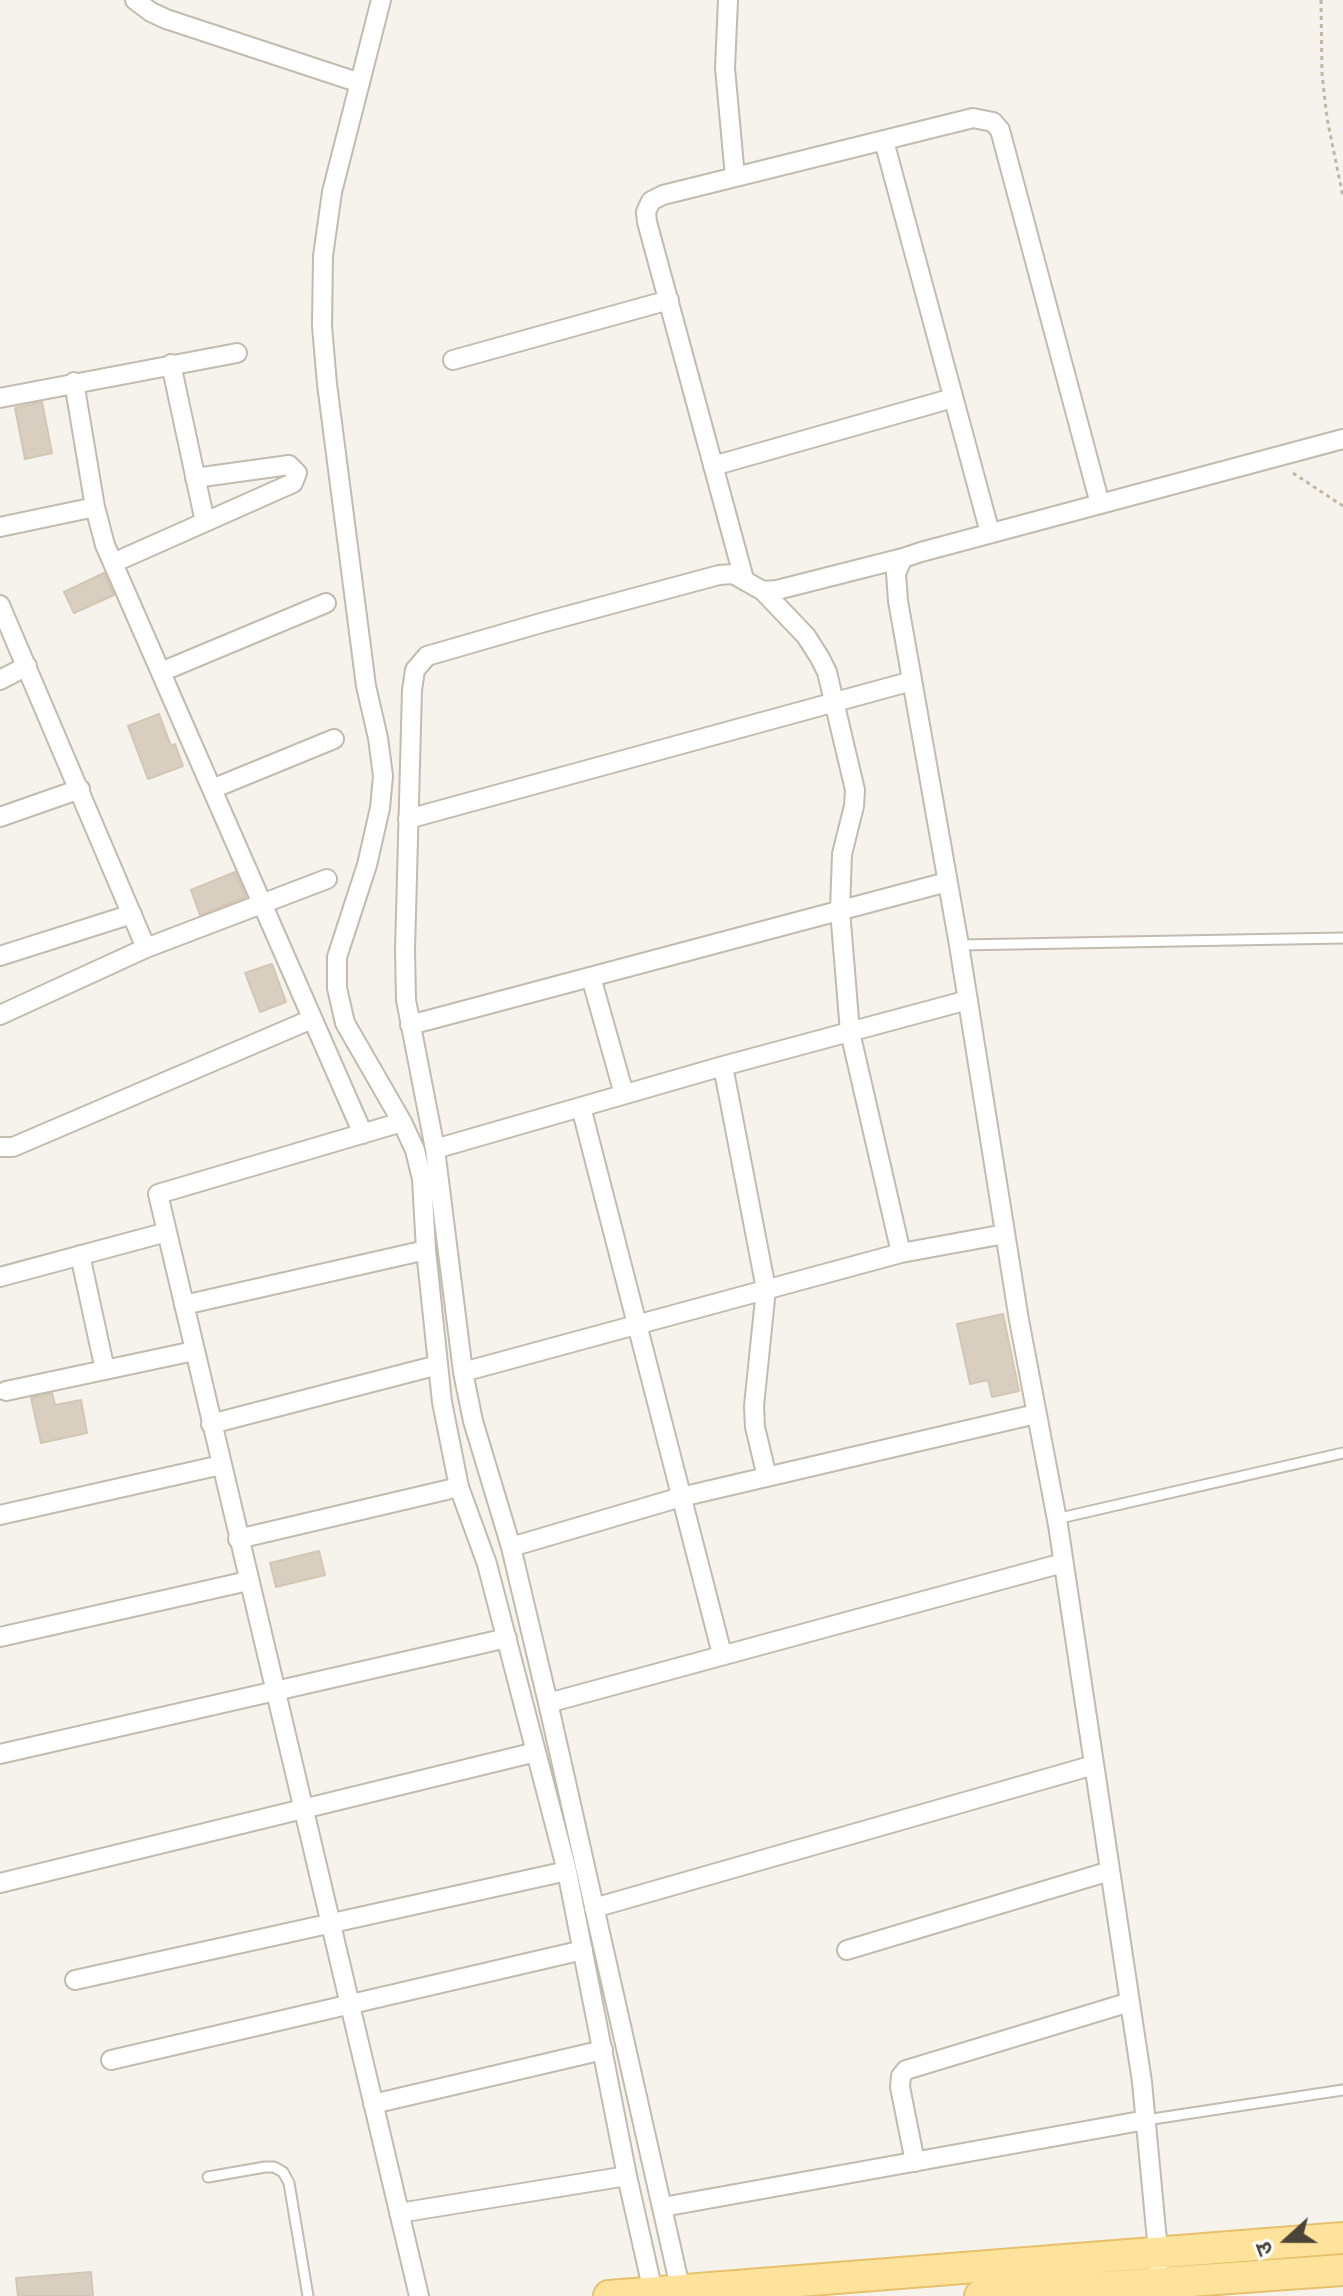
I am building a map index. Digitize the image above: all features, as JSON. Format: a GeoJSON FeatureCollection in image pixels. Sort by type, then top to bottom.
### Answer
{"type":"FeatureCollection","features":[{"type":"Feature","properties":{"kind":"main road"},"geometry":{"type":"LineString","coordinates":[[609,2296],[1343,2238]]}},
{"type":"Feature","properties":{"kind":"main road"},"geometry":{"type":"LineString","coordinates":[[980,2296],[1158,2284],[1234,2288],[1343,2270]]}},
{"type":"Feature","properties":{"kind":"street"},"geometry":{"type":"LineString","coordinates":[[135,0],[166,19],[360,83]]}},
{"type":"Feature","properties":{"kind":"street"},"geometry":{"type":"LineString","coordinates":[[381,0],[327,221],[322,326],[366,686],[383,776],[380,808],[367,865],[337,957],[337,988],[345,1023],[415,1150],[422,1179],[442,1402],[459,1487],[487,1564],[567,1871],[627,2176],[668,2293]]}},
{"type":"Feature","properties":{"kind":"street"},"geometry":{"type":"LineString","coordinates":[[728,0],[725,68],[735,177]]}},
{"type":"Feature","properties":{"kind":"street"},"geometry":{"type":"LineString","coordinates":[[744,579],[647,222],[646,212],[651,201],[663,195],[973,118],[993,122],[1000,130],[1100,504]]}},
{"type":"Feature","properties":{"kind":"street"},"geometry":{"type":"LineString","coordinates":[[884,141],[990,533]]}},
{"type":"Feature","properties":{"kind":"street"},"geometry":{"type":"LineString","coordinates":[[453,360],[669,300]]}},
{"type":"Feature","properties":{"kind":"street"},"geometry":{"type":"LineString","coordinates":[[0,398],[237,353]]}},
{"type":"Feature","properties":{"kind":"street"},"geometry":{"type":"LineString","coordinates":[[171,364],[205,522]]}},
{"type":"Feature","properties":{"kind":"street"},"geometry":{"type":"LineString","coordinates":[[74,382],[95,507],[113,563],[363,1134]]}},
{"type":"Feature","properties":{"kind":"street"},"geometry":{"type":"LineString","coordinates":[[713,466],[953,398]]}},
{"type":"Feature","properties":{"kind":"street"},"geometry":{"type":"LineString","coordinates":[[763,591],[903,558],[1343,439]]}},
{"type":"Feature","properties":{"kind":"street"},"geometry":{"type":"LineString","coordinates":[[113,563],[293,483],[297,473],[289,465],[195,478]]}},
{"type":"Feature","properties":{"kind":"street"},"geometry":{"type":"LineString","coordinates":[[0,527],[95,507]]}},
{"type":"Feature","properties":{"kind":"street"},"geometry":{"type":"LineString","coordinates":[[903,558],[896,573],[898,601],[1056,1519],[1130,2002],[1146,2120],[1158,2251],[1158,2284]]}},
{"type":"Feature","properties":{"kind":"street"},"geometry":{"type":"LineString","coordinates":[[668,2293],[663,2207],[511,1547],[473,1421],[463,1372],[435,1149],[410,1025],[405,950],[412,690],[415,670],[427,656],[719,575],[733,574],[763,591],[814,646],[827,672],[855,790],[851,823],[842,854],[840,910],[850,1032],[901,1253]]}},
{"type":"Feature","properties":{"kind":"street"},"geometry":{"type":"LineString","coordinates":[[161,672],[326,603]]}},
{"type":"Feature","properties":{"kind":"street"},"geometry":{"type":"LineString","coordinates":[[0,605],[146,948]]}},
{"type":"Feature","properties":{"kind":"street"},"geometry":{"type":"LineString","coordinates":[[0,680],[27,666]]}},
{"type":"Feature","properties":{"kind":"street"},"geometry":{"type":"LineString","coordinates":[[408,819],[912,681]]}},
{"type":"Feature","properties":{"kind":"street"},"geometry":{"type":"LineString","coordinates":[[212,789],[334,739]]}},
{"type":"Feature","properties":{"kind":"street"},"geometry":{"type":"LineString","coordinates":[[0,817],[80,789]]}},
{"type":"Feature","properties":{"kind":"street"},"geometry":{"type":"LineString","coordinates":[[0,1015],[146,948],[263,906],[327,879]]}},
{"type":"Feature","properties":{"kind":"street"},"geometry":{"type":"LineString","coordinates":[[410,1025],[947,882]]}},
{"type":"Feature","properties":{"kind":"street"},"geometry":{"type":"LineString","coordinates":[[0,956],[132,914]]}},
{"type":"Feature","properties":{"kind":"street"},"geometry":{"type":"LineString","coordinates":[[591,977],[624,1094]]}},
{"type":"Feature","properties":{"kind":"street"},"geometry":{"type":"LineString","coordinates":[[435,1149],[968,1000]]}},
{"type":"Feature","properties":{"kind":"street"},"geometry":{"type":"LineString","coordinates":[[0,1147],[13,1147],[312,1019]]}},
{"type":"Feature","properties":{"kind":"street"},"geometry":{"type":"LineString","coordinates":[[723,1066],[766,1289],[754,1406],[755,1427],[767,1477]]}},
{"type":"Feature","properties":{"kind":"street"},"geometry":{"type":"LineString","coordinates":[[581,1107],[722,1654]]}},
{"type":"Feature","properties":{"kind":"street"},"geometry":{"type":"LineString","coordinates":[[402,1122],[158,1194],[419,2296]]}},
{"type":"Feature","properties":{"kind":"street"},"geometry":{"type":"LineString","coordinates":[[0,1277],[167,1232]]}},
{"type":"Feature","properties":{"kind":"street"},"geometry":{"type":"LineString","coordinates":[[463,1372],[901,1253],[1005,1234]]}},
{"type":"Feature","properties":{"kind":"street"},"geometry":{"type":"LineString","coordinates":[[184,1305],[426,1250]]}},
{"type":"Feature","properties":{"kind":"street"},"geometry":{"type":"LineString","coordinates":[[80,1255],[105,1370]]}},
{"type":"Feature","properties":{"kind":"street"},"geometry":{"type":"LineString","coordinates":[[6,1391],[194,1351]]}},
{"type":"Feature","properties":{"kind":"street"},"geometry":{"type":"LineString","coordinates":[[211,1424],[438,1365]]}},
{"type":"Feature","properties":{"kind":"street"},"geometry":{"type":"LineString","coordinates":[[511,1547],[681,1497],[1036,1414]]}},
{"type":"Feature","properties":{"kind":"street"},"geometry":{"type":"LineString","coordinates":[[0,1515],[221,1465]]}},
{"type":"Feature","properties":{"kind":"street"},"geometry":{"type":"LineString","coordinates":[[238,1539],[459,1487]]}},
{"type":"Feature","properties":{"kind":"street"},"geometry":{"type":"LineString","coordinates":[[548,1703],[1063,1563]]}},
{"type":"Feature","properties":{"kind":"street"},"geometry":{"type":"LineString","coordinates":[[0,1637],[248,1581]]}},
{"type":"Feature","properties":{"kind":"street"},"geometry":{"type":"LineString","coordinates":[[0,1754],[507,1638]]}},
{"type":"Feature","properties":{"kind":"street"},"geometry":{"type":"LineString","coordinates":[[0,1883],[536,1752]]}},
{"type":"Feature","properties":{"kind":"street"},"geometry":{"type":"LineString","coordinates":[[594,1908],[1094,1765]]}},
{"type":"Feature","properties":{"kind":"street"},"geometry":{"type":"LineString","coordinates":[[75,1980],[567,1871]]}},
{"type":"Feature","properties":{"kind":"street"},"geometry":{"type":"LineString","coordinates":[[847,1950],[1110,1871]]}},
{"type":"Feature","properties":{"kind":"street"},"geometry":{"type":"LineString","coordinates":[[111,2060],[583,1950]]}},
{"type":"Feature","properties":{"kind":"street"},"geometry":{"type":"LineString","coordinates":[[915,2162],[900,2087],[901,2076],[906,2070],[1130,2002]]}},
{"type":"Feature","properties":{"kind":"street"},"geometry":{"type":"LineString","coordinates":[[373,2104],[603,2050]]}},
{"type":"Feature","properties":{"kind":"street"},"geometry":{"type":"LineString","coordinates":[[663,2207],[1146,2120]]}},
{"type":"Feature","properties":{"kind":"street"},"geometry":{"type":"LineString","coordinates":[[399,2213],[627,2176]]}},
{"type":"Feature","properties":{"kind":"street"},"geometry":{"type":"LineString","coordinates":[[1227,2248],[1234,2288]]}},
{"type":"Feature","properties":{"kind":"lane"},"geometry":{"type":"LineString","coordinates":[[959,945],[1343,938]]}},
{"type":"Feature","properties":{"kind":"lane"},"geometry":{"type":"LineString","coordinates":[[1056,1519],[1343,1453]]}},
{"type":"Feature","properties":{"kind":"lane"},"geometry":{"type":"LineString","coordinates":[[1146,2120],[1343,2090]]}},
{"type":"Feature","properties":{"kind":"lane"},"geometry":{"type":"LineString","coordinates":[[208,2177],[265,2167],[274,2167],[283,2172],[289,2183],[308,2296]]}},
{"type":"Feature","properties":{"kind":"path"},"geometry":{"type":"LineString","coordinates":[[1321,0],[1322,74],[1327,118],[1343,197]]}},
{"type":"Feature","properties":{"kind":"path"},"geometry":{"type":"LineString","coordinates":[[1271,458],[1343,506]]}},
{"type":"Feature","properties":{"kind":"building"},"geometry":{"type":"Polygon","coordinates":[[[42,402],[52,453],[25,459],[15,408],[42,402]]]}},
{"type":"Feature","properties":{"kind":"building"},"geometry":{"type":"Polygon","coordinates":[[[104,573],[114,595],[74,613],[64,592],[104,573]]]}},
{"type":"Feature","properties":{"kind":"building"},"geometry":{"type":"Polygon","coordinates":[[[159,714],[171,746],[175,744],[183,766],[148,779],[128,726],[159,714]]]}},
{"type":"Feature","properties":{"kind":"building"},"geometry":{"type":"Polygon","coordinates":[[[235,872],[246,897],[200,915],[191,890],[235,872]]]}},
{"type":"Feature","properties":{"kind":"building"},"geometry":{"type":"Polygon","coordinates":[[[272,964],[286,1002],[260,1012],[245,973],[272,964]]]}},
{"type":"Feature","properties":{"kind":"building"},"geometry":{"type":"Polygon","coordinates":[[[1003,1314],[1019,1391],[992,1397],[988,1380],[970,1384],[957,1324],[1003,1314]]]}},
{"type":"Feature","properties":{"kind":"building"},"geometry":{"type":"Polygon","coordinates":[[[52,1393],[55,1405],[81,1400],[87,1433],[41,1443],[31,1398],[52,1393]]]}},
{"type":"Feature","properties":{"kind":"building"},"geometry":{"type":"Polygon","coordinates":[[[319,1551],[325,1575],[276,1587],[270,1563],[319,1551]]]}},
{"type":"Feature","properties":{"kind":"building"},"geometry":{"type":"Polygon","coordinates":[[[91,2272],[93,2296],[18,2296],[16,2278],[91,2272]]]}}]}
